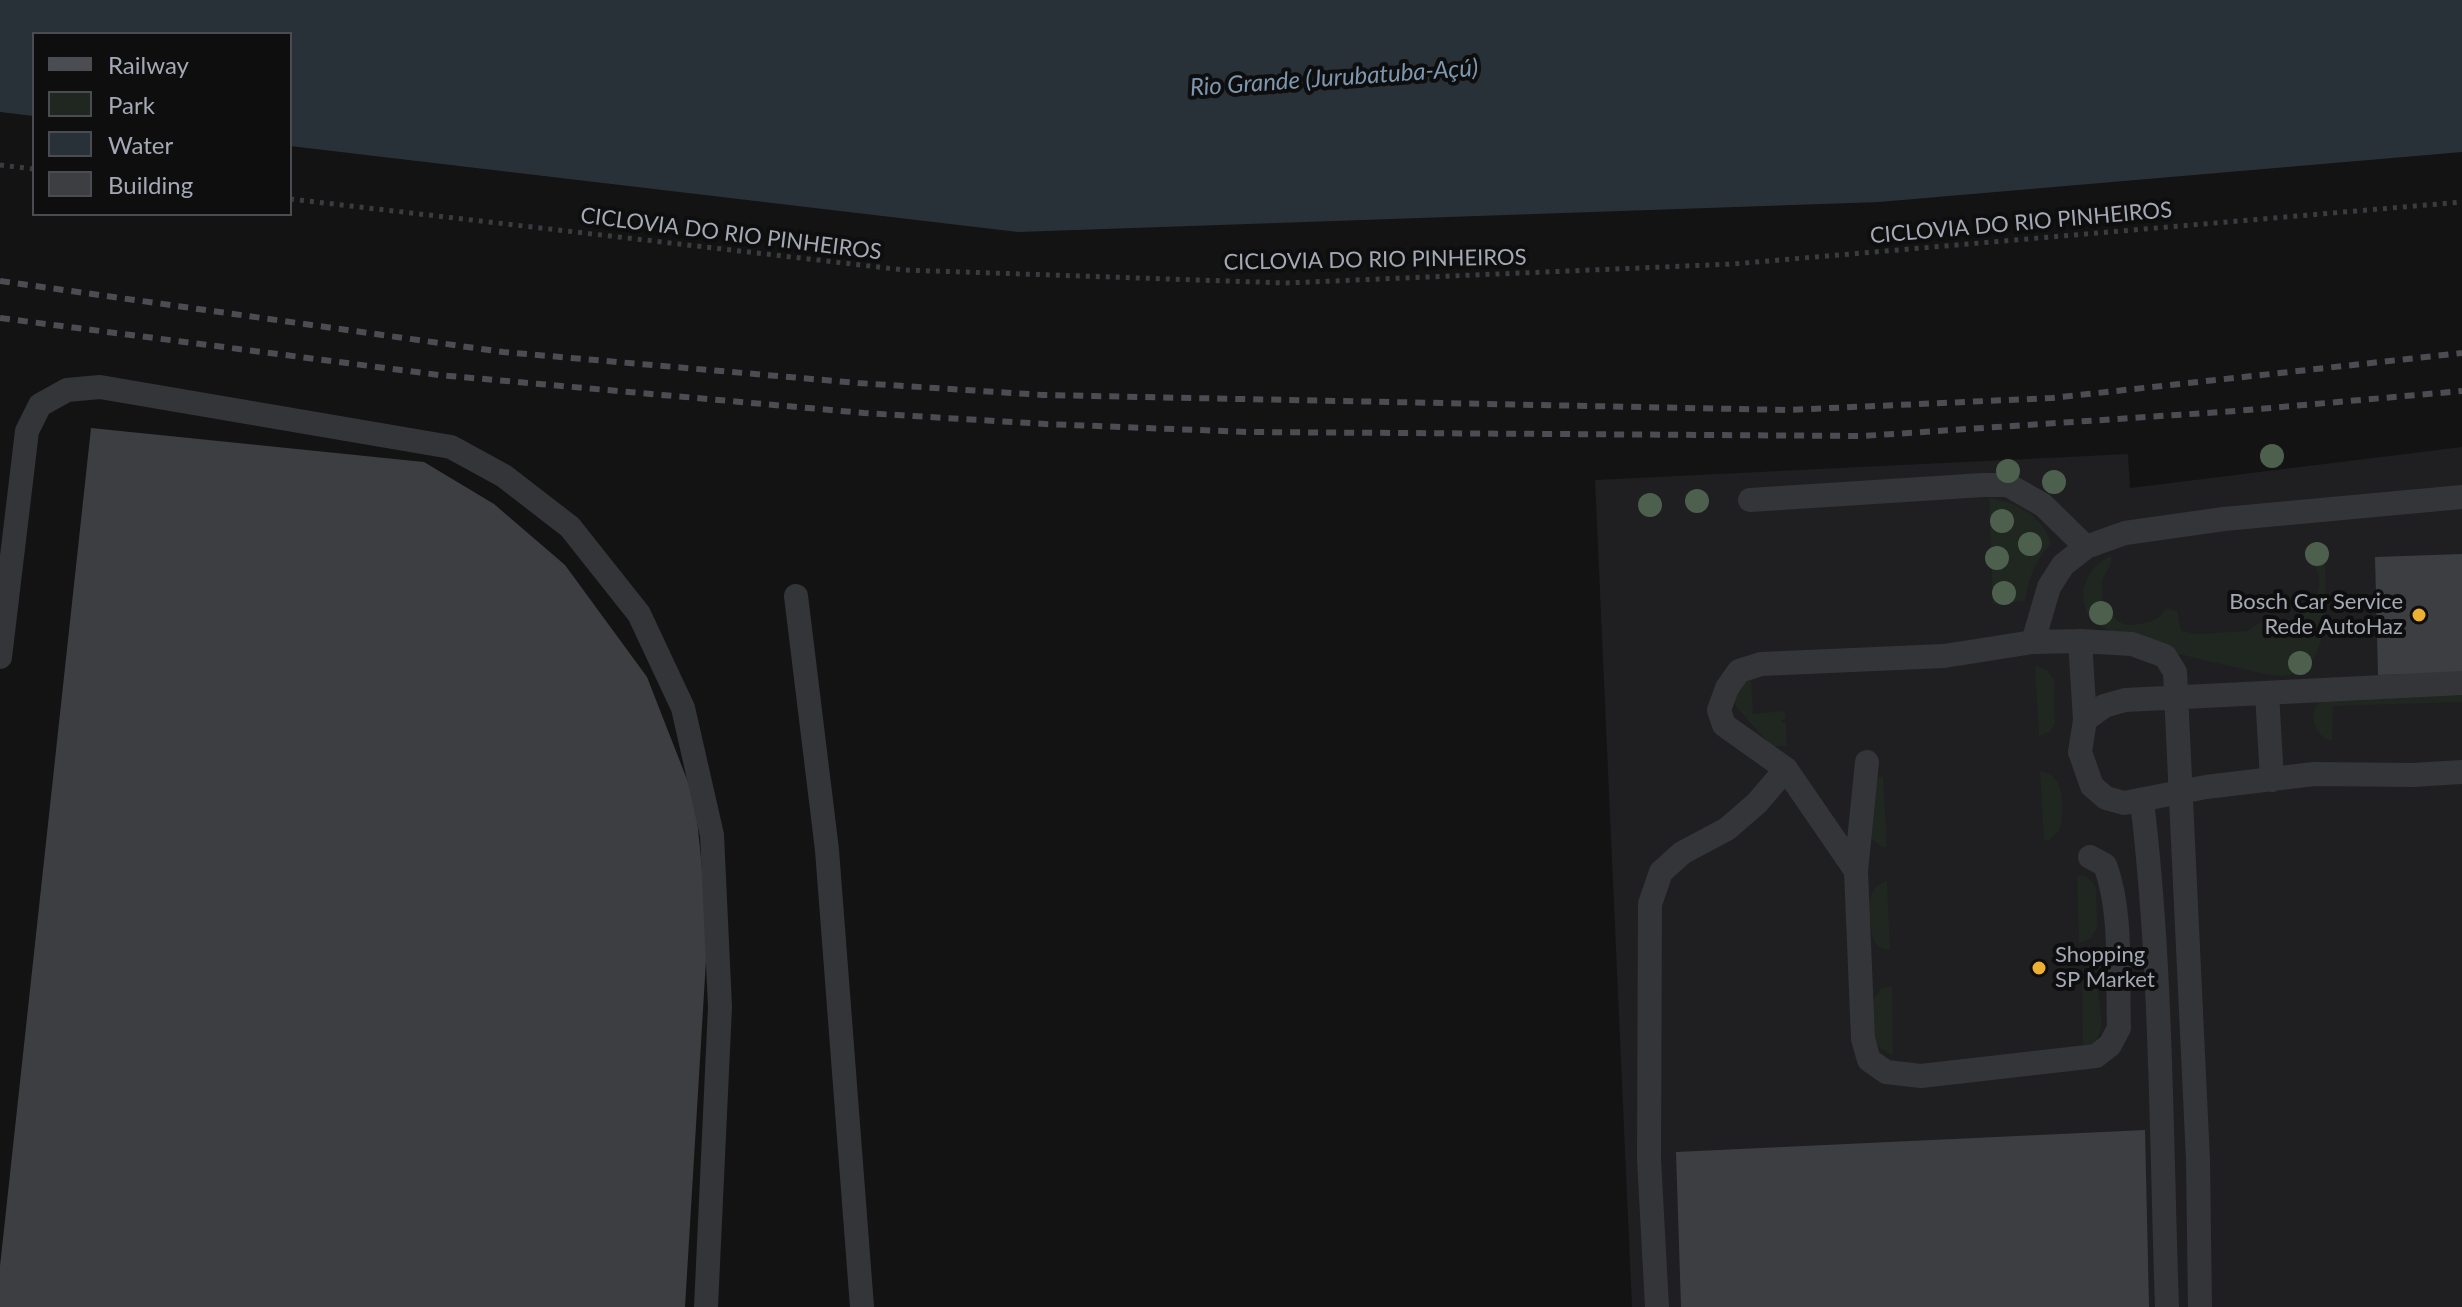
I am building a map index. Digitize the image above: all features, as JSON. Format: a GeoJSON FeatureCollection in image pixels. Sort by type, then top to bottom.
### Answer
{"type":"FeatureCollection","features":[{"type":"Feature","properties":{"kind":"lane"},"geometry":{"type":"LineString","coordinates":[[0,657],[27,431],[40,405],[67,390],[100,387],[451,447],[504,476],[570,527],[639,614],[683,708],[712,835],[720,1007],[706,1307]]}},
{"type":"Feature","properties":{"kind":"lane"},"geometry":{"type":"LineString","coordinates":[[1750,500],[2008,485],[2043,505],[2086,547]]}},
{"type":"Feature","properties":{"kind":"lane"},"geometry":{"type":"LineString","coordinates":[[2033,642],[2049,587],[2063,565],[2086,547],[2125,533],[2224,519],[2462,497]]}},
{"type":"Feature","properties":{"kind":"lane"},"geometry":{"type":"LineString","coordinates":[[796,596],[827,850],[862,1307]]}},
{"type":"Feature","properties":{"kind":"lane"},"geometry":{"type":"LineString","coordinates":[[2080,641],[2085,720],[2080,752],[2092,786],[2106,798],[2124,803],[2142,801],[2206,787],[2314,774],[2462,772]]}},
{"type":"Feature","properties":{"kind":"lane"},"geometry":{"type":"LineString","coordinates":[[1856,871],[1786,769],[1724,725],[1719,710],[1727,688],[1739,671],[1761,664],[1944,656],[2033,642],[2132,644],[2165,656],[2175,672],[2198,1160],[2200,1307]]}},
{"type":"Feature","properties":{"kind":"lane"},"geometry":{"type":"LineString","coordinates":[[2085,720],[2104,706],[2125,700],[2462,683]]}},
{"type":"Feature","properties":{"kind":"lane"},"geometry":{"type":"LineString","coordinates":[[2267,693],[2272,780]]}},
{"type":"Feature","properties":{"kind":"lane"},"geometry":{"type":"LineString","coordinates":[[1867,762],[1856,871],[1863,1039],[1869,1060],[1886,1072],[1921,1076],[2096,1056],[2110,1045],[2119,1028],[2115,910],[2112,882],[2105,865],[2090,857]]}},
{"type":"Feature","properties":{"kind":"lane"},"geometry":{"type":"LineString","coordinates":[[1657,1307],[1649,1159],[1650,904],[1661,872],[1682,853],[1727,829],[1757,803],[1786,769]]}},
{"type":"Feature","properties":{"kind":"lane"},"geometry":{"type":"LineString","coordinates":[[2142,801],[2153,914],[2167,1307]]}},
{"type":"Feature","properties":{"kind":"path"},"geometry":{"type":"LineString","coordinates":[[0,165],[32,169]]}},
{"type":"Feature","properties":{"kind":"path","name":"CICLOVIA DO RIO PINHEIROS"},"geometry":{"type":"LineString","coordinates":[[292,199],[904,270],[1286,283],[1733,264],[2462,202]]}},
{"type":"Feature","properties":{"kind":"shaded area","name":"Shopping SP Market"},"geometry":{"type":"Polygon","coordinates":[[[2462,447],[2462,1307],[1632,1307],[1595,480],[2128,454],[2130,488],[2462,447]]]}},
{"type":"Feature","properties":{"kind":"green space"},"geometry":{"type":"Polygon","coordinates":[[[1989,498],[2026,512],[2041,525],[2051,543],[2034,570],[2025,601],[1993,604],[1989,498]]]}},
{"type":"Feature","properties":{"kind":"green space"},"geometry":{"type":"Polygon","coordinates":[[[2302,549],[2322,551],[2326,607],[2321,640],[2315,655],[2306,666],[2291,675],[2275,676],[2146,645],[2101,627],[2089,617],[2085,607],[2083,590],[2088,577],[2097,565],[2111,556],[2111,564],[2102,580],[2102,601],[2123,624],[2136,625],[2157,619],[2166,609],[2177,611],[2181,631],[2199,634],[2247,631],[2266,619],[2276,621],[2295,617],[2311,605],[2319,587],[2319,577],[2302,549]]]}},
{"type":"Feature","properties":{"kind":"green space"},"geometry":{"type":"Polygon","coordinates":[[[2035,666],[2047,670],[2054,680],[2055,724],[2049,732],[2039,736],[2035,666]]]}},
{"type":"Feature","properties":{"kind":"green space"},"geometry":{"type":"Polygon","coordinates":[[[1751,679],[1753,714],[1784,711],[1786,719],[1781,722],[1786,723],[1787,746],[1770,744],[1736,707],[1734,697],[1739,685],[1751,679]]]}},
{"type":"Feature","properties":{"kind":"green space"},"geometry":{"type":"Polygon","coordinates":[[[2462,691],[2462,702],[2333,706],[2332,741],[2321,735],[2314,724],[2314,711],[2321,700],[2462,691]]]}},
{"type":"Feature","properties":{"kind":"green space"},"geometry":{"type":"Polygon","coordinates":[[[2040,771],[2055,779],[2062,803],[2060,829],[2050,840],[2044,841],[2040,771]]]}},
{"type":"Feature","properties":{"kind":"green space"},"geometry":{"type":"Polygon","coordinates":[[[1883,777],[1887,846],[1883,847],[1868,837],[1872,783],[1883,777]]]}},
{"type":"Feature","properties":{"kind":"green space"},"geometry":{"type":"Polygon","coordinates":[[[2077,875],[2085,876],[2096,889],[2097,928],[2091,938],[2079,943],[2077,875]]]}},
{"type":"Feature","properties":{"kind":"green space"},"geometry":{"type":"Polygon","coordinates":[[[1887,881],[1890,950],[1880,948],[1873,940],[1870,914],[1874,890],[1887,881]]]}},
{"type":"Feature","properties":{"kind":"green space"},"geometry":{"type":"Polygon","coordinates":[[[2082,979],[2089,979],[2098,990],[2101,1016],[2097,1038],[2083,1048],[2082,979]]]}},
{"type":"Feature","properties":{"kind":"green space"},"geometry":{"type":"Polygon","coordinates":[[[1892,986],[1893,1055],[1875,1042],[1873,1000],[1882,988],[1892,986]]]}},
{"type":"Feature","properties":{"kind":"water","name":"Rio Grande (Jurubatuba-Açú)"},"geometry":{"type":"Polygon","coordinates":[[[0,0],[2462,0],[2462,152],[1879,202],[1018,232],[292,146],[292,32],[32,32],[32,116],[0,112],[0,0]]]}},
{"type":"Feature","properties":{"kind":"building"},"geometry":{"type":"Polygon","coordinates":[[[91,428],[424,462],[494,504],[565,565],[647,677],[695,800],[708,927],[685,1307],[0,1307],[0,1266],[91,428]]]}},
{"type":"Feature","properties":{"kind":"building","name":"Bosch Car Service Rede AutoHaz"},"geometry":{"type":"Polygon","coordinates":[[[2462,554],[2462,673],[2378,675],[2375,557],[2462,554]]]}},
{"type":"Feature","properties":{"kind":"building"},"geometry":{"type":"Polygon","coordinates":[[[2145,1130],[2149,1307],[1681,1307],[1676,1152],[2145,1130]]]}},
{"type":"Feature","properties":{"kind":"railway"},"geometry":{"type":"LineString","coordinates":[[0,281],[503,352],[858,383],[1043,395],[1787,410],[2052,398],[2462,353]]}},
{"type":"Feature","properties":{"kind":"railway"},"geometry":{"type":"LineString","coordinates":[[0,318],[439,375],[864,413],[1248,432],[1863,436],[2236,411],[2462,391]]}},
{"type":"Feature","properties":{"kind":"place","name":"Bosch Car Service Rede AutoHaz"},"geometry":{"type":"Point","coordinates":[2419,615]}},
{"type":"Feature","properties":{"kind":"place","name":"Shopping SP Market"},"geometry":{"type":"Point","coordinates":[2039,968]}}]}
